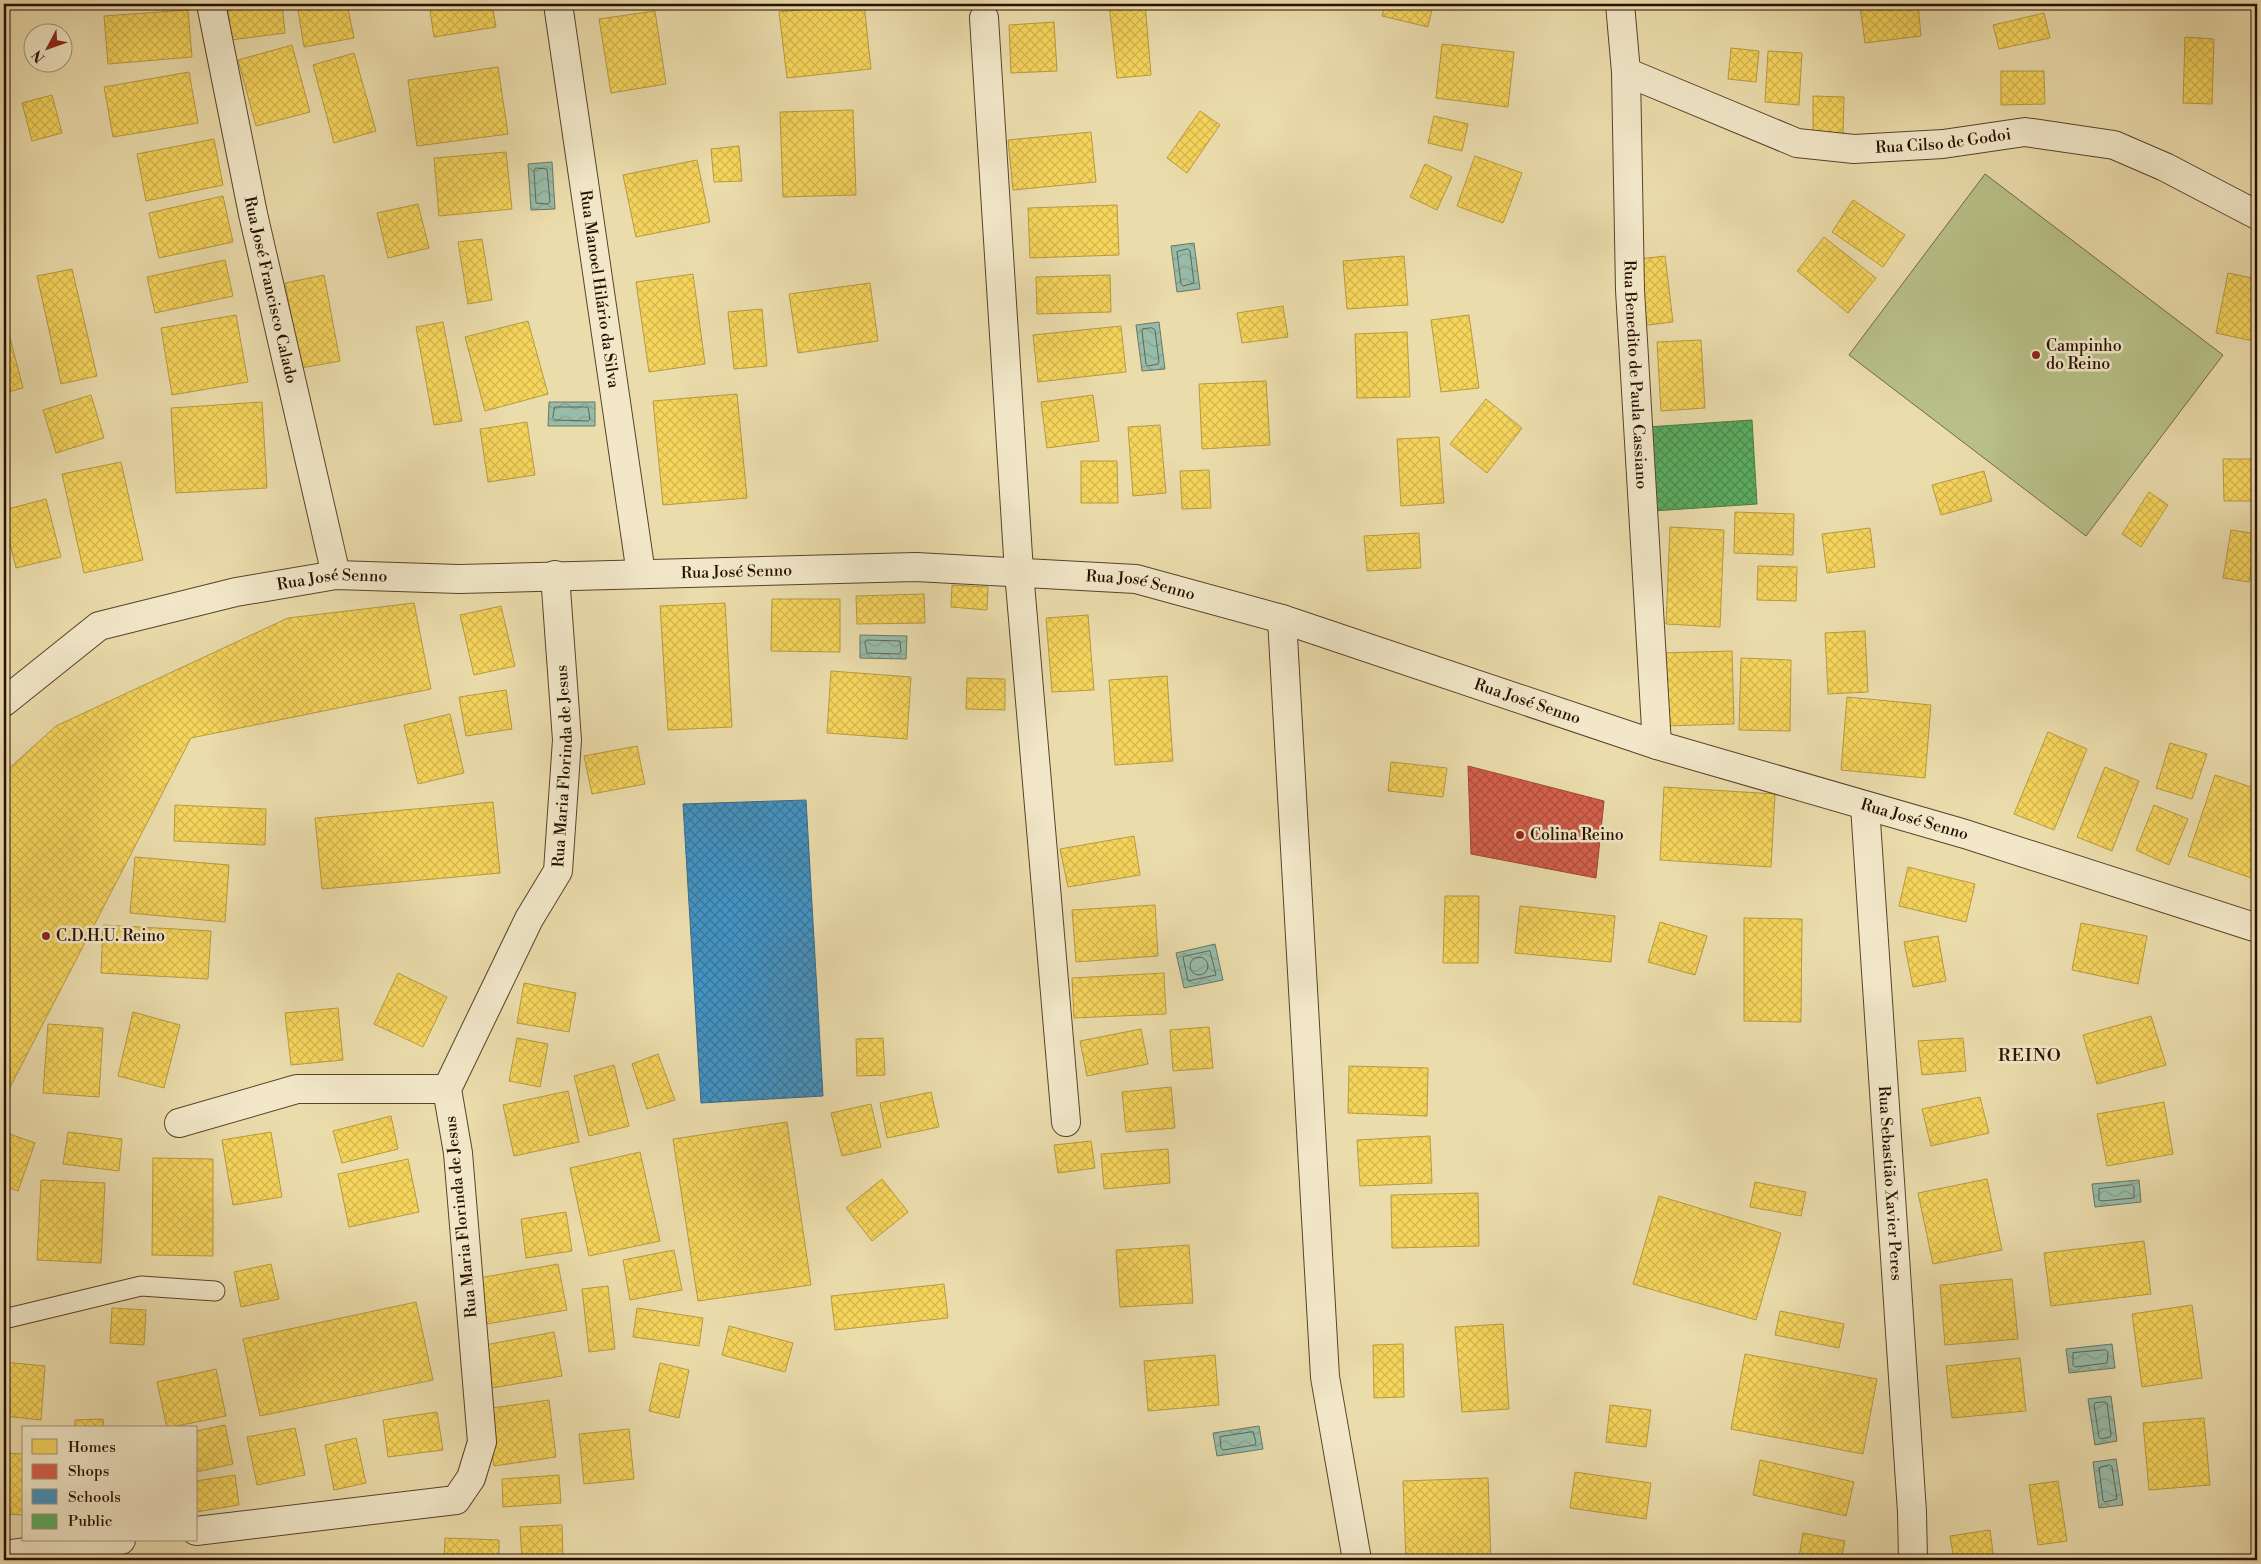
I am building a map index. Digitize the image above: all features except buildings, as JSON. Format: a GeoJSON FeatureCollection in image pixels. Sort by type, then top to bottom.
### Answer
{"type":"FeatureCollection","features":[{"type":"Feature","properties":{"kind":"street","name":"Rua José Francisco Calado"},"geometry":{"type":"LineString","coordinates":[[211,4],[253,214],[336,575]]}},
{"type":"Feature","properties":{"kind":"street","name":"Rua Manoel Hilário da Silva"},"geometry":{"type":"LineString","coordinates":[[558,4],[641,574]]}},
{"type":"Feature","properties":{"kind":"street","name":"Rua Benedito de Paula Cassiano"},"geometry":{"type":"LineString","coordinates":[[1620,4],[1626,72],[1630,290],[1657,745]]}},
{"type":"Feature","properties":{"kind":"street"},"geometry":{"type":"LineString","coordinates":[[984,18],[1019,572],[1066,1122]]}},
{"type":"Feature","properties":{"kind":"street","name":"Rua Cilso de Godoi"},"geometry":{"type":"LineString","coordinates":[[1626,72],[1797,143],[1854,149],[1943,144],[2025,132],[2114,145],[2165,167],[2257,215]]}},
{"type":"Feature","properties":{"kind":"street","name":"Rua José Senno"},"geometry":{"type":"LineString","coordinates":[[4,702],[100,626],[236,592],[336,575],[458,579],[916,567],[1136,579],[1282,619],[1657,745],[1965,834],[2257,931]]}},
{"type":"Feature","properties":{"kind":"street","name":"Rua Maria Florinda de Jesus"},"geometry":{"type":"LineString","coordinates":[[198,1531],[456,1500],[471,1478],[482,1442],[458,1153],[447,1089],[529,919],[558,870],[567,740],[555,575]]}},
{"type":"Feature","properties":{"kind":"street"},"geometry":{"type":"LineString","coordinates":[[1282,619],[1325,1377],[1357,1560]]}},
{"type":"Feature","properties":{"kind":"street","name":"Rua Sebastião Xavier Peres"},"geometry":{"type":"LineString","coordinates":[[1865,806],[1912,1512],[1913,1560]]}},
{"type":"Feature","properties":{"kind":"street"},"geometry":{"type":"LineString","coordinates":[[179,1123],[297,1089],[447,1089]]}},
{"type":"Feature","properties":{"kind":"street"},"geometry":{"type":"LineString","coordinates":[[4,1555],[105,1542]]}},
{"type":"Feature","properties":{"kind":"lane"},"geometry":{"type":"LineString","coordinates":[[4,1319],[141,1286],[216,1291]]}},
{"type":"Feature","properties":{"kind":"green space","name":"Campinho do Reino"},"geometry":{"type":"Polygon","coordinates":[[[1985,174],[2223,355],[2086,536],[1849,355],[1985,174]]]}},
{"type":"Feature","properties":{"kind":"water"},"geometry":{"type":"Polygon","coordinates":[[[552,162],[555,209],[531,210],[528,164],[552,162]]]}},
{"type":"Feature","properties":{"kind":"water"},"geometry":{"type":"Polygon","coordinates":[[[1194,243],[1200,289],[1177,292],[1171,246],[1194,243]]]}},
{"type":"Feature","properties":{"kind":"water"},"geometry":{"type":"Polygon","coordinates":[[[1159,322],[1165,369],[1142,371],[1136,325],[1159,322]]]}},
{"type":"Feature","properties":{"kind":"water"},"geometry":{"type":"Polygon","coordinates":[[[549,402],[595,402],[595,426],[548,426],[549,402]]]}},
{"type":"Feature","properties":{"kind":"water"},"geometry":{"type":"Polygon","coordinates":[[[860,635],[907,636],[906,659],[860,658],[860,635]]]}},
{"type":"Feature","properties":{"kind":"water"},"geometry":{"type":"Polygon","coordinates":[[[1215,944],[1223,980],[1184,988],[1176,953],[1215,944]]]}},
{"type":"Feature","properties":{"kind":"water"},"geometry":{"type":"Polygon","coordinates":[[[2139,1180],[2141,1202],[2095,1207],[2092,1184],[2139,1180]]]}},
{"type":"Feature","properties":{"kind":"water"},"geometry":{"type":"Polygon","coordinates":[[[2112,1344],[2115,1368],[2069,1373],[2066,1349],[2112,1344]]]}},
{"type":"Feature","properties":{"kind":"water"},"geometry":{"type":"Polygon","coordinates":[[[2111,1396],[2117,1441],[2095,1445],[2088,1399],[2111,1396]]]}},
{"type":"Feature","properties":{"kind":"water"},"geometry":{"type":"Polygon","coordinates":[[[1259,1426],[1263,1449],[1217,1456],[1213,1433],[1259,1426]]]}},
{"type":"Feature","properties":{"kind":"water"},"geometry":{"type":"Polygon","coordinates":[[[2116,1459],[2123,1505],[2099,1508],[2093,1462],[2116,1459]]]}},
{"type":"Feature","properties":{"kind":"place","name":"Campinho do Reino"},"geometry":{"type":"Point","coordinates":[2036,355]}},
{"type":"Feature","properties":{"kind":"place","name":"Colina Reino"},"geometry":{"type":"Point","coordinates":[1520,835]}},
{"type":"Feature","properties":{"kind":"place","name":"C.D.H.U. Reino"},"geometry":{"type":"Point","coordinates":[46,936]}},
{"type":"Feature","properties":{"kind":"district","name":"REINO"},"geometry":{"type":"Point","coordinates":[2030,1055]}}]}
